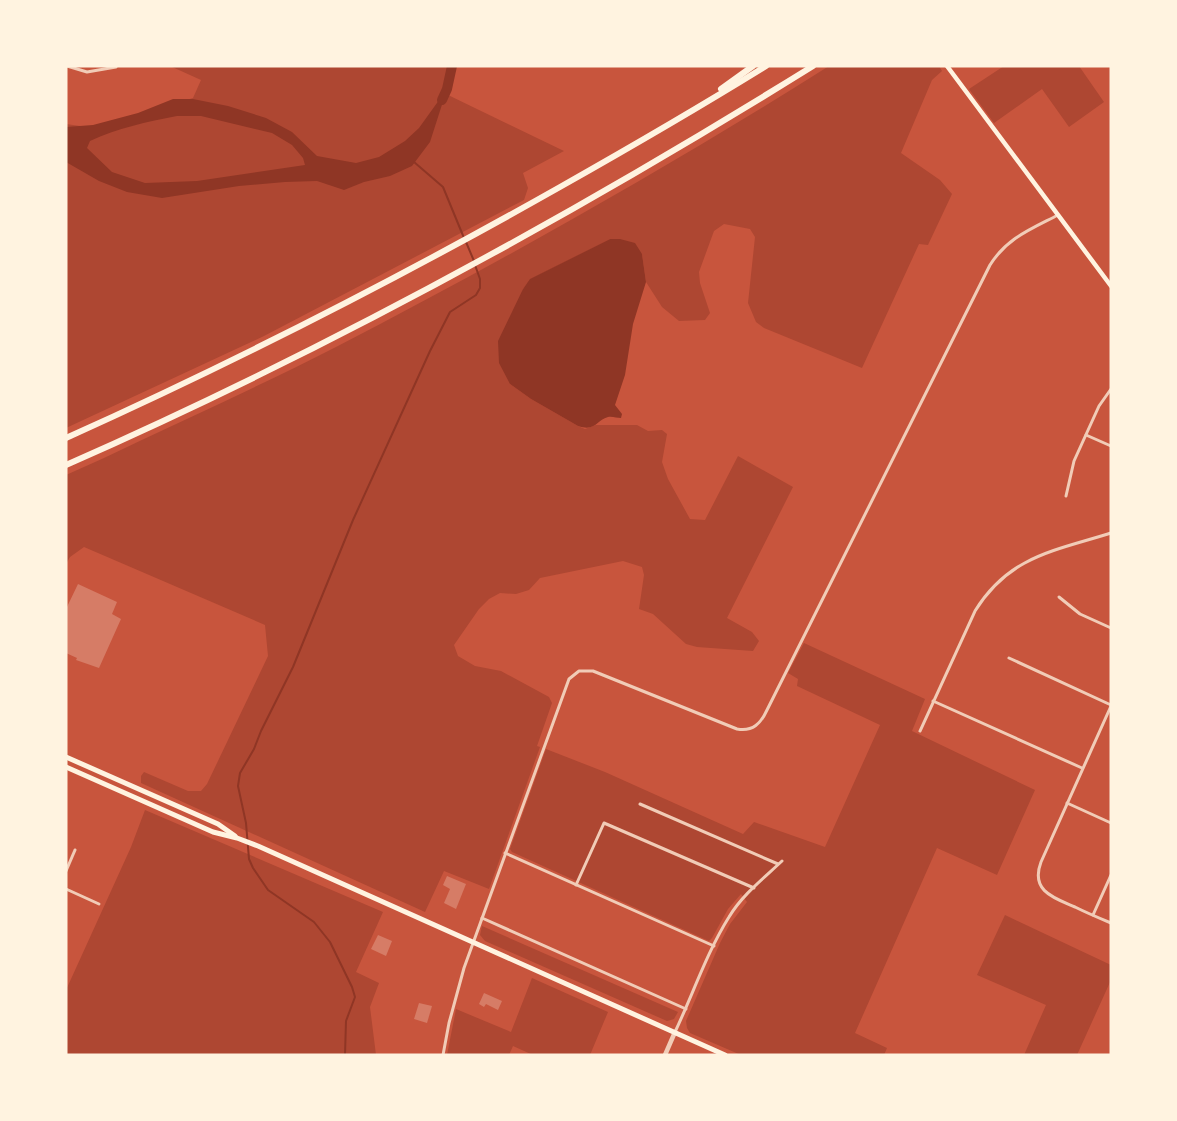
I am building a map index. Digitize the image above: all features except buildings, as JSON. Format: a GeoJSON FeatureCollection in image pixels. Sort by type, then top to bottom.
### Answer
{"type":"FeatureCollection","features":[{"type":"Feature","properties":{"kind":"highway"},"geometry":{"type":"LineString","coordinates":[[684,116],[753,66]]}},
{"type":"Feature","properties":{"kind":"highway"},"geometry":{"type":"LineString","coordinates":[[66,438],[308,322],[456,245],[684,116],[766,66]]}},
{"type":"Feature","properties":{"kind":"highway"},"geometry":{"type":"LineString","coordinates":[[66,465],[159,423],[306,352],[484,258],[663,157],[813,66]]}},
{"type":"Feature","properties":{"kind":"main road"},"geometry":{"type":"LineString","coordinates":[[947,66],[1111,286]]}},
{"type":"Feature","properties":{"kind":"main road"},"geometry":{"type":"LineString","coordinates":[[66,757],[218,824],[240,839]]}},
{"type":"Feature","properties":{"kind":"main road"},"geometry":{"type":"LineString","coordinates":[[67,768],[213,832],[251,843],[725,1055]]}},
{"type":"Feature","properties":{"kind":"street"},"geometry":{"type":"LineString","coordinates":[[67,66],[87,72],[116,67]]}},
{"type":"Feature","properties":{"kind":"street"},"geometry":{"type":"LineString","coordinates":[[443,1055],[449,1023],[464,968],[568,682],[575,673],[584,670],[593,671],[737,729],[750,729],[761,722],[990,265],[1000,251],[1012,240],[1058,215]]}},
{"type":"Feature","properties":{"kind":"street"},"geometry":{"type":"LineString","coordinates":[[1066,496],[1074,461],[1099,406],[1111,389]]}},
{"type":"Feature","properties":{"kind":"street"},"geometry":{"type":"LineString","coordinates":[[1086,435],[1111,446]]}},
{"type":"Feature","properties":{"kind":"street"},"geometry":{"type":"LineString","coordinates":[[920,731],[975,611],[998,580],[1036,557],[1111,533]]}},
{"type":"Feature","properties":{"kind":"street"},"geometry":{"type":"LineString","coordinates":[[1059,597],[1080,614],[1111,628]]}},
{"type":"Feature","properties":{"kind":"street"},"geometry":{"type":"LineString","coordinates":[[1009,658],[1111,705],[1038,869],[1040,884],[1045,892],[1053,898],[1111,923]]}},
{"type":"Feature","properties":{"kind":"street"},"geometry":{"type":"LineString","coordinates":[[933,701],[1082,768]]}},
{"type":"Feature","properties":{"kind":"street"},"geometry":{"type":"LineString","coordinates":[[1067,803],[1111,823]]}},
{"type":"Feature","properties":{"kind":"street"},"geometry":{"type":"LineString","coordinates":[[640,804],[780,862],[730,916],[714,946],[665,1055]]}},
{"type":"Feature","properties":{"kind":"street"},"geometry":{"type":"LineString","coordinates":[[576,885],[604,823],[754,888]]}},
{"type":"Feature","properties":{"kind":"street"},"geometry":{"type":"LineString","coordinates":[[66,871],[75,850]]}},
{"type":"Feature","properties":{"kind":"street"},"geometry":{"type":"LineString","coordinates":[[505,853],[714,946]]}},
{"type":"Feature","properties":{"kind":"street"},"geometry":{"type":"LineString","coordinates":[[1093,915],[1111,875]]}},
{"type":"Feature","properties":{"kind":"street"},"geometry":{"type":"LineString","coordinates":[[66,889],[98,904]]}},
{"type":"Feature","properties":{"kind":"street"},"geometry":{"type":"LineString","coordinates":[[482,918],[686,1009]]}},
{"type":"Feature","properties":{"kind":"shaded area"},"geometry":{"type":"Polygon","coordinates":[[[170,66],[452,66],[446,94],[564,151],[523,173],[528,188],[524,200],[264,336],[66,428],[66,124],[94,128],[193,98],[201,80],[170,66]]]}},
{"type":"Feature","properties":{"kind":"shaded area"},"geometry":{"type":"Polygon","coordinates":[[[829,66],[939,66],[942,71],[932,80],[901,153],[940,180],[952,194],[928,245],[919,244],[862,368],[764,328],[756,322],[748,303],[755,237],[750,229],[724,224],[714,231],[699,272],[700,283],[710,313],[705,320],[679,321],[662,307],[646,282],[642,254],[610,239],[531,279],[523,289],[510,384],[531,399],[585,429],[596,425],[637,425],[648,431],[662,430],[667,434],[662,462],[668,479],[690,519],[705,520],[738,456],[793,487],[727,618],[752,632],[759,641],[753,651],[697,647],[686,644],[653,614],[639,609],[644,575],[642,567],[623,561],[540,578],[529,590],[516,594],[500,593],[489,599],[479,609],[454,645],[458,656],[475,666],[501,671],[549,697],[552,703],[537,746],[540,747],[489,889],[444,871],[425,912],[141,783],[141,776],[144,772],[188,791],[201,791],[207,784],[268,656],[265,625],[84,547],[70,557],[66,564],[66,475],[249,390],[461,281],[586,212],[769,104],[829,66]]]}},
{"type":"Feature","properties":{"kind":"shaded area"},"geometry":{"type":"Polygon","coordinates":[[[1004,66],[1079,66],[1104,102],[1069,127],[1042,89],[994,123],[969,89],[1004,66]]]}},
{"type":"Feature","properties":{"kind":"shaded area"},"geometry":{"type":"Polygon","coordinates":[[[447,89],[430,142],[412,166],[390,176],[364,182],[344,190],[317,181],[285,182],[239,186],[162,198],[127,192],[99,181],[66,162],[66,127],[93,125],[138,113],[173,99],[193,99],[228,106],[266,118],[292,132],[317,156],[356,163],[379,157],[405,141],[419,128],[447,89]],[[177,116],[132,126],[90,141],[87,148],[112,172],[145,183],[197,181],[305,165],[303,158],[292,145],[272,133],[201,116],[177,116]]]}},
{"type":"Feature","properties":{"kind":"shaded area"},"geometry":{"type":"Polygon","coordinates":[[[610,239],[620,239],[635,243],[642,254],[646,282],[633,324],[625,375],[615,405],[622,414],[621,418],[604,418],[589,428],[578,426],[531,399],[510,384],[499,363],[498,341],[523,289],[530,279],[610,239]]]}},
{"type":"Feature","properties":{"kind":"shaded area"},"geometry":{"type":"Polygon","coordinates":[[[804,643],[925,699],[912,731],[1035,790],[997,875],[937,848],[855,1033],[887,1048],[884,1055],[741,1055],[690,1033],[686,1021],[720,943],[730,924],[747,902],[741,894],[728,909],[709,941],[512,852],[510,849],[546,749],[605,772],[743,834],[754,822],[825,847],[880,725],[797,686],[798,679],[788,673],[804,643]]]}},
{"type":"Feature","properties":{"kind":"shaded area"},"geometry":{"type":"Polygon","coordinates":[[[145,810],[383,912],[356,972],[379,983],[370,1007],[376,1055],[66,1055],[66,990],[131,847],[145,810]]]}},
{"type":"Feature","properties":{"kind":"shaded area"},"geometry":{"type":"Polygon","coordinates":[[[1005,915],[1111,965],[1111,980],[1077,1055],[1024,1055],[1046,1005],[977,975],[1005,915]]]}},
{"type":"Feature","properties":{"kind":"shaded area"},"geometry":{"type":"Polygon","coordinates":[[[482,926],[678,1012],[674,1019],[667,1021],[485,941],[480,935],[482,926]]]}},
{"type":"Feature","properties":{"kind":"shaded area"},"geometry":{"type":"Polygon","coordinates":[[[532,978],[608,1012],[590,1055],[533,1055],[513,1046],[509,1055],[447,1055],[456,1009],[511,1032],[532,978]]]}},
{"type":"Feature","properties":{"kind":"waterway"},"geometry":{"type":"LineString","coordinates":[[442,100],[447,89],[452,66]]}},
{"type":"Feature","properties":{"kind":"waterway"},"geometry":{"type":"LineString","coordinates":[[414,162],[443,187],[464,238]]}},
{"type":"Feature","properties":{"kind":"waterway"},"geometry":{"type":"LineString","coordinates":[[466,242],[474,261]]}},
{"type":"Feature","properties":{"kind":"waterway"},"geometry":{"type":"LineString","coordinates":[[345,1055],[346,1021],[355,997],[352,987],[330,942],[314,922],[268,890],[253,868],[249,859],[246,823],[238,786],[240,773],[254,749],[293,667],[353,520],[430,351],[450,312],[476,295],[480,288],[480,279],[475,265]]}}]}
